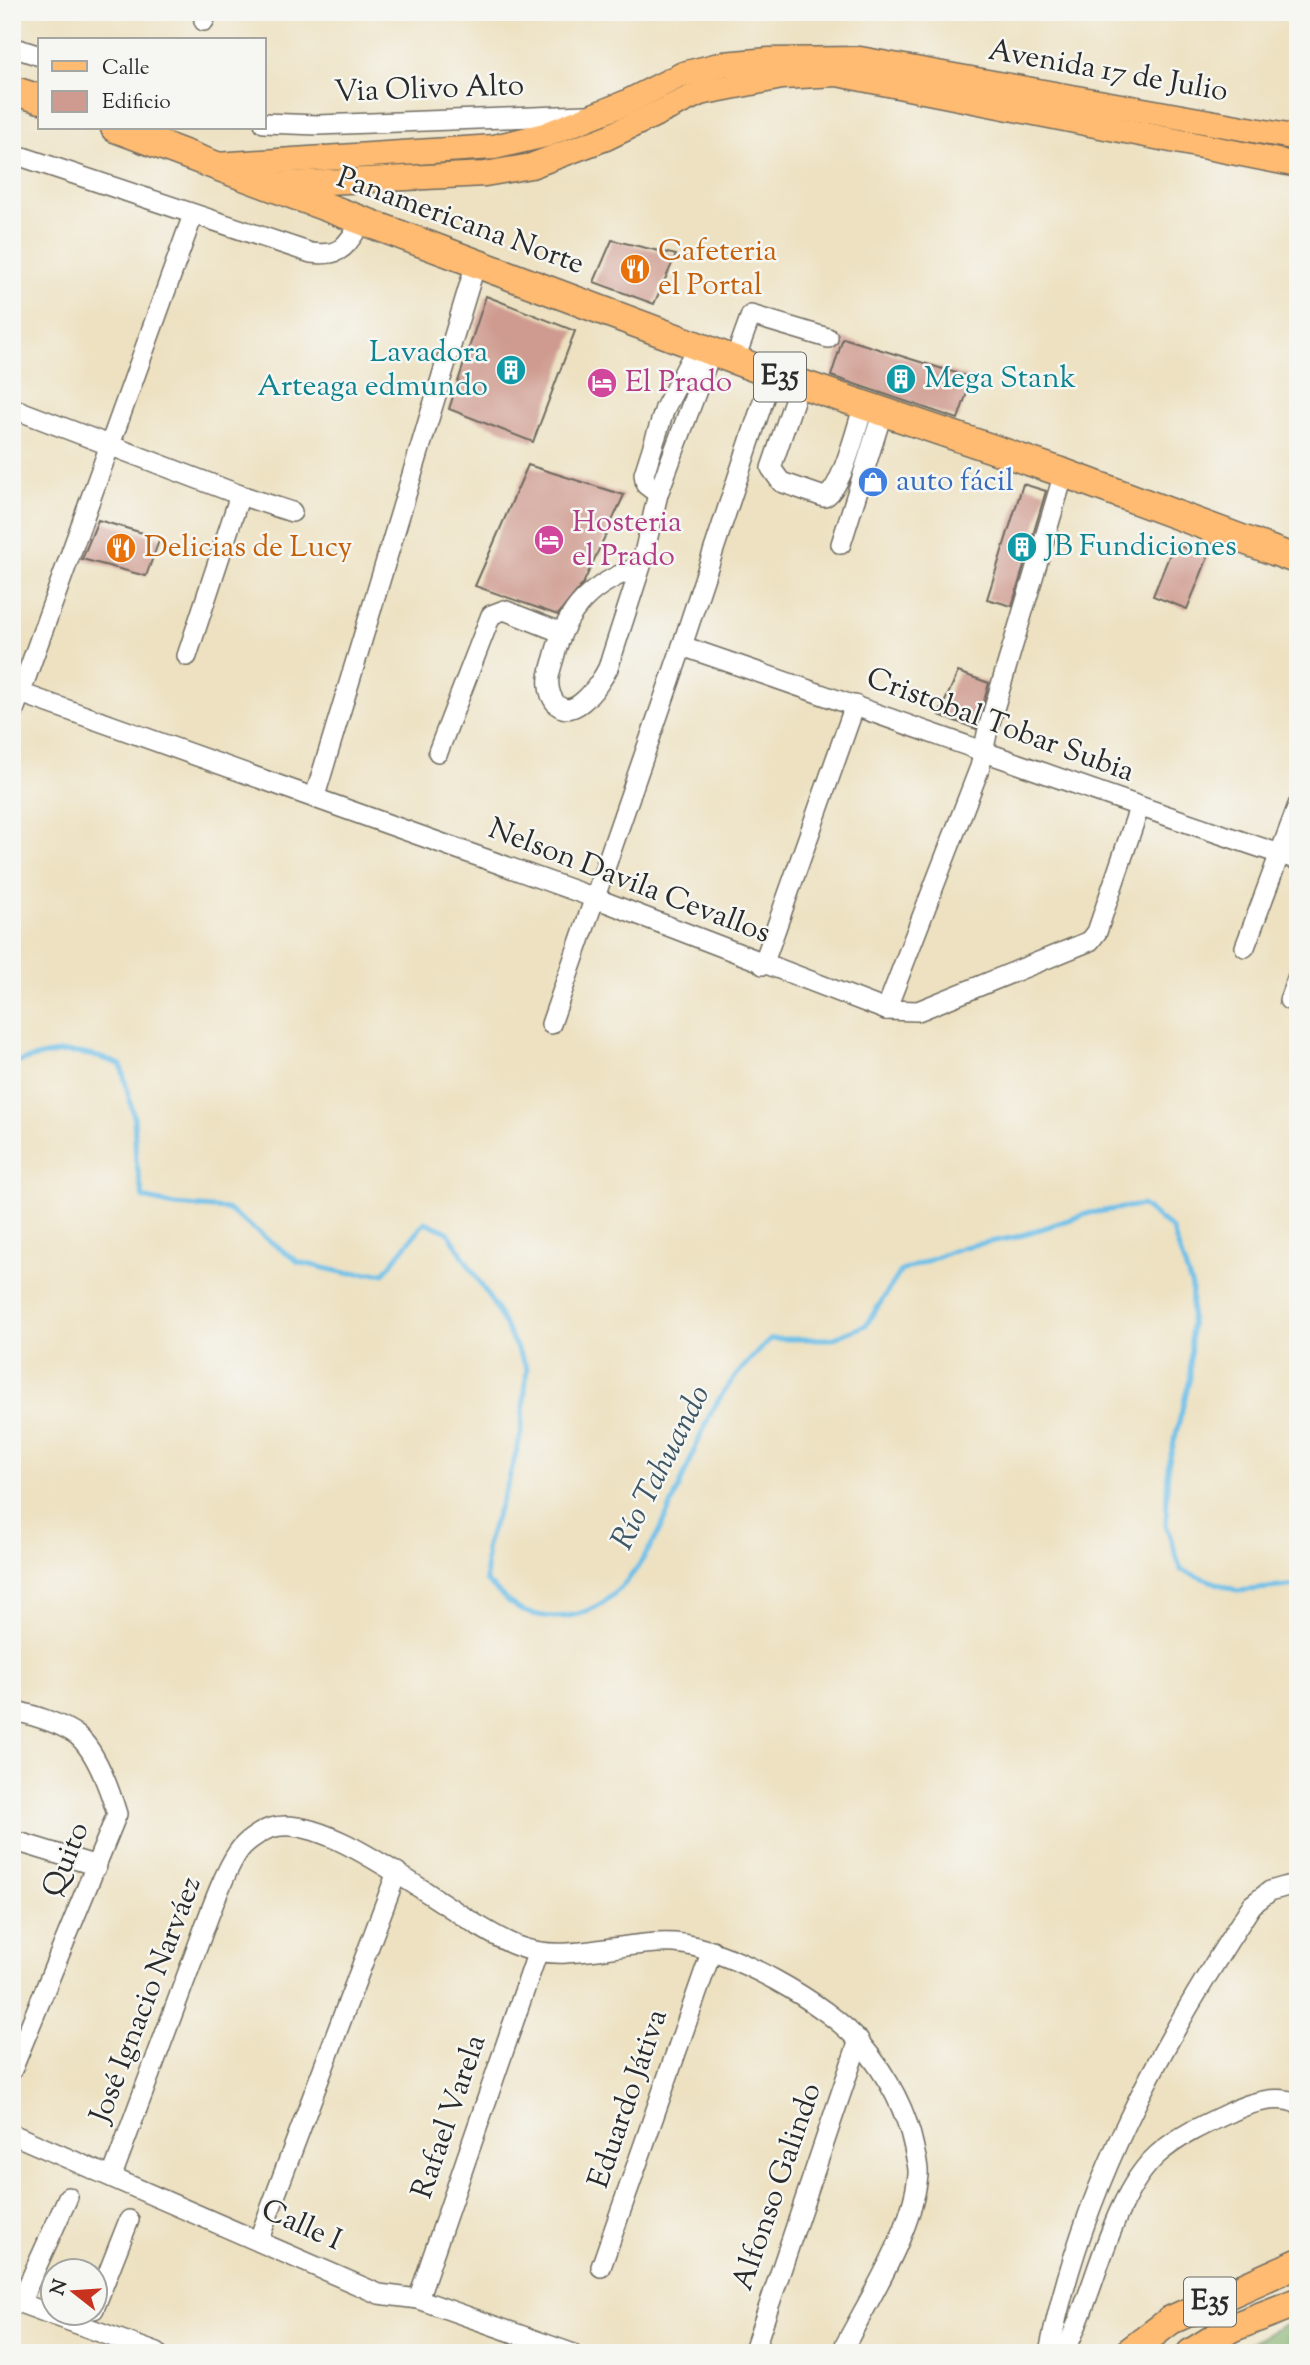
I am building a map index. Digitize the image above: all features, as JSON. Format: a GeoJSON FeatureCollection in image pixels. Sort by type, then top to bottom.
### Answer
{"type":"FeatureCollection","features":[{"type":"Feature","properties":{"kind":"highway"},"geometry":{"type":"LineString","coordinates":[[12,89],[38,98]]}},
{"type":"Feature","properties":{"kind":"highway","name":"Panamericana Norte"},"geometry":{"type":"LineString","coordinates":[[120,130],[772,374],[1064,473],[1298,559]]}},
{"type":"Feature","properties":{"kind":"highway","name":"E35"},"geometry":{"type":"LineString","coordinates":[[1128,2353],[1171,2320],[1298,2263]]}},
{"type":"Feature","properties":{"kind":"highway","name":"E35"},"geometry":{"type":"LineString","coordinates":[[1191,2353],[1230,2328],[1298,2302]]}},
{"type":"Feature","properties":{"kind":"main road","name":"Avenida 17 de Julio"},"geometry":{"type":"LineString","coordinates":[[211,165],[494,147],[545,135],[596,116],[696,71],[769,60],[832,58],[860,60],[1298,138]]}},
{"type":"Feature","properties":{"kind":"main road","name":"Avenida 17 de Julio"},"geometry":{"type":"LineString","coordinates":[[265,185],[485,174],[531,166],[606,138],[701,93],[782,77],[837,74],[1298,165]]}},
{"type":"Feature","properties":{"kind":"main road"},"geometry":{"type":"LineString","coordinates":[[596,116],[606,138]]}},
{"type":"Feature","properties":{"kind":"street"},"geometry":{"type":"LineString","coordinates":[[12,47],[38,55]]}},
{"type":"Feature","properties":{"kind":"street","name":"Via Olivo Alto"},"geometry":{"type":"LineString","coordinates":[[266,123],[318,125],[596,116]]}},
{"type":"Feature","properties":{"kind":"street"},"geometry":{"type":"LineString","coordinates":[[23,157],[312,253],[329,255],[341,251],[363,221]]}},
{"type":"Feature","properties":{"kind":"street"},"geometry":{"type":"LineString","coordinates":[[12,716],[17,692],[111,447],[193,215]]}},
{"type":"Feature","properties":{"kind":"street"},"geometry":{"type":"LineString","coordinates":[[315,796],[475,263]]}},
{"type":"Feature","properties":{"kind":"street"},"geometry":{"type":"LineString","coordinates":[[641,566],[616,575],[592,590],[560,632],[548,682],[552,697],[559,705],[572,707],[583,703],[601,682],[641,566],[658,494],[646,485],[644,474],[665,408],[751,315],[828,338]]}},
{"type":"Feature","properties":{"kind":"street"},"geometry":{"type":"LineString","coordinates":[[551,1024],[682,646],[772,374]]}},
{"type":"Feature","properties":{"kind":"street"},"geometry":{"type":"LineString","coordinates":[[800,383],[771,468],[780,482],[824,497],[832,492],[873,408]]}},
{"type":"Feature","properties":{"kind":"street"},"geometry":{"type":"LineString","coordinates":[[12,408],[240,495],[292,512]]}},
{"type":"Feature","properties":{"kind":"street"},"geometry":{"type":"LineString","coordinates":[[841,544],[873,408]]}},
{"type":"Feature","properties":{"kind":"street"},"geometry":{"type":"LineString","coordinates":[[886,1010],[984,750],[1064,473]]}},
{"type":"Feature","properties":{"kind":"street"},"geometry":{"type":"LineString","coordinates":[[187,656],[240,495]]}},
{"type":"Feature","properties":{"kind":"street"},"geometry":{"type":"LineString","coordinates":[[438,752],[491,615],[503,610],[560,632]]}},
{"type":"Feature","properties":{"kind":"street","name":"Cristobal Tobar Subia"},"geometry":{"type":"LineString","coordinates":[[682,646],[984,750],[1139,808],[1289,857]]}},
{"type":"Feature","properties":{"kind":"street","name":"Nelson Davila Cevallos"},"geometry":{"type":"LineString","coordinates":[[17,692],[596,898],[763,965],[886,1010],[918,1011],[1090,941],[1097,932],[1139,808]]}},
{"type":"Feature","properties":{"kind":"street"},"geometry":{"type":"LineString","coordinates":[[763,965],[855,705]]}},
{"type":"Feature","properties":{"kind":"street"},"geometry":{"type":"LineString","coordinates":[[1245,947],[1289,857],[1298,806]]}},
{"type":"Feature","properties":{"kind":"street"},"geometry":{"type":"LineString","coordinates":[[1289,1000],[1298,976]]}},
{"type":"Feature","properties":{"kind":"street","name":"Quito"},"geometry":{"type":"LineString","coordinates":[[12,1710],[78,1736],[109,1788],[117,1814],[12,2070]]}},
{"type":"Feature","properties":{"kind":"street","name":"José Ignacio Narváez"},"geometry":{"type":"LineString","coordinates":[[112,2176],[216,1896],[241,1847],[271,1828],[304,1828],[348,1844],[397,1872]]}},
{"type":"Feature","properties":{"kind":"street"},"geometry":{"type":"LineString","coordinates":[[12,1840],[97,1866]]}},
{"type":"Feature","properties":{"kind":"street"},"geometry":{"type":"LineString","coordinates":[[259,2239],[397,1872],[432,1899],[500,1940],[537,1954],[662,1943],[712,1950],[800,1994],[859,2040],[902,2103],[918,2172],[901,2232],[841,2353]]}},
{"type":"Feature","properties":{"kind":"street"},"geometry":{"type":"LineString","coordinates":[[1049,2353],[1070,2270],[1100,2181],[1132,2110],[1178,2024],[1252,1905],[1270,1891],[1298,1884]]}},
{"type":"Feature","properties":{"kind":"street","name":"Eduardo Játiva"},"geometry":{"type":"LineString","coordinates":[[601,2267],[712,1950]]}},
{"type":"Feature","properties":{"kind":"street","name":"Rafael Varela"},"geometry":{"type":"LineString","coordinates":[[418,2299],[537,1954]]}},
{"type":"Feature","properties":{"kind":"street","name":"Alfonso Galindo"},"geometry":{"type":"LineString","coordinates":[[753,2353],[859,2040]]}},
{"type":"Feature","properties":{"kind":"street"},"geometry":{"type":"LineString","coordinates":[[1064,2353],[1084,2311],[1121,2212],[1136,2180],[1157,2155],[1191,2130],[1244,2106],[1273,2100],[1298,2104]]}},
{"type":"Feature","properties":{"kind":"street","name":"Calle I"},"geometry":{"type":"LineString","coordinates":[[12,2134],[259,2239],[379,2294],[418,2299],[571,2353]]}},
{"type":"Feature","properties":{"kind":"street"},"geometry":{"type":"LineString","coordinates":[[41,2256],[68,2197]]}},
{"type":"Feature","properties":{"kind":"street"},"geometry":{"type":"LineString","coordinates":[[108,2275],[129,2220]]}},
{"type":"Feature","properties":{"kind":"street"},"geometry":{"type":"LineString","coordinates":[[38,2263],[20,2302],[38,2306]]}},
{"type":"Feature","properties":{"kind":"street"},"geometry":{"type":"LineString","coordinates":[[108,2326],[157,2353]]}},
{"type":"Feature","properties":{"kind":"green space"},"geometry":{"type":"Polygon","coordinates":[[[1298,2319],[1298,2351],[1229,2353],[1292,2321],[1298,2319]]]}},
{"type":"Feature","properties":{"kind":"building","name":"Cafeteria el Portal"},"geometry":{"type":"Polygon","coordinates":[[[612,240],[676,255],[654,304],[594,282],[612,240]]]}},
{"type":"Feature","properties":{"kind":"building","name":"Lavadora Arteaga edmundo"},"geometry":{"type":"Polygon","coordinates":[[[486,296],[575,331],[533,442],[449,409],[486,296]]]}},
{"type":"Feature","properties":{"kind":"building","name":"Mega Stank"},"geometry":{"type":"Polygon","coordinates":[[[843,338],[972,378],[958,419],[831,376],[843,338]]]}},
{"type":"Feature","properties":{"kind":"building","name":"Hosteria el Prado"},"geometry":{"type":"Polygon","coordinates":[[[528,465],[624,495],[583,584],[558,615],[475,586],[528,465]]]}},
{"type":"Feature","properties":{"kind":"building","name":"JB Fundiciones"},"geometry":{"type":"Polygon","coordinates":[[[1023,484],[1046,491],[1012,606],[987,599],[1023,484]]]}},
{"type":"Feature","properties":{"kind":"building","name":"Delicias de Lucy"},"geometry":{"type":"Polygon","coordinates":[[[98,520],[160,538],[146,576],[82,559],[98,520]]]}},
{"type":"Feature","properties":{"kind":"building"},"geometry":{"type":"Polygon","coordinates":[[[1174,544],[1208,557],[1187,609],[1153,596],[1174,544]]]}},
{"type":"Feature","properties":{"kind":"building"},"geometry":{"type":"Polygon","coordinates":[[[958,672],[989,683],[976,729],[939,715],[958,672]]]}},
{"type":"Feature","properties":{"kind":"waterway","name":"Río Tahuando"},"geometry":{"type":"LineString","coordinates":[[12,1064],[66,1052],[92,1055],[121,1065],[134,1117],[136,1161],[143,1198],[174,1205],[227,1209],[298,1262],[346,1273],[384,1273],[425,1222],[448,1232],[495,1307],[527,1368],[521,1435],[508,1483],[486,1545],[486,1581],[518,1609],[563,1617],[597,1607],[624,1584],[647,1552],[667,1516],[713,1409],[739,1372],[771,1339],[832,1339],[866,1325],[901,1271],[963,1247],[1016,1237],[1090,1213],[1142,1205],[1172,1229],[1192,1287],[1190,1378],[1168,1466],[1166,1524],[1181,1570],[1238,1591],[1298,1585]]}},
{"type":"Feature","properties":{"kind":"place","name":"Cafeteria el Portal"},"geometry":{"type":"Point","coordinates":[635,269]}},
{"type":"Feature","properties":{"kind":"place","name":"Lavadora Arteaga edmundo"},"geometry":{"type":"Point","coordinates":[511,370]}},
{"type":"Feature","properties":{"kind":"place","name":"Mega Stank"},"geometry":{"type":"Point","coordinates":[901,379]}},
{"type":"Feature","properties":{"kind":"place","name":"El Prado"},"geometry":{"type":"Point","coordinates":[602,383]}},
{"type":"Feature","properties":{"kind":"place","name":"auto fácil"},"geometry":{"type":"Point","coordinates":[873,482]}},
{"type":"Feature","properties":{"kind":"place","name":"Hosteria el Prado"},"geometry":{"type":"Point","coordinates":[549,540]}},
{"type":"Feature","properties":{"kind":"place","name":"JB Fundiciones"},"geometry":{"type":"Point","coordinates":[1022,547]}},
{"type":"Feature","properties":{"kind":"place","name":"Delicias de Lucy"},"geometry":{"type":"Point","coordinates":[121,548]}}]}
